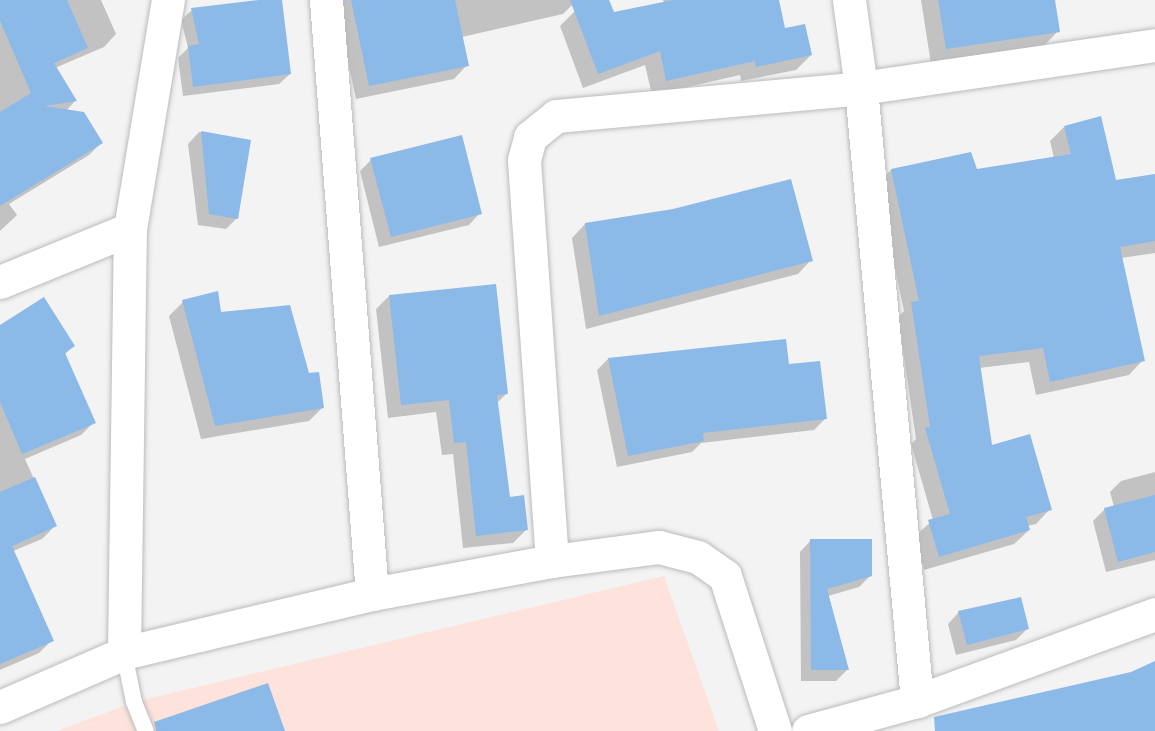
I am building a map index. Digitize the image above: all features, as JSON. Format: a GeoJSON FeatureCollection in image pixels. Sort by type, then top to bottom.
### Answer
{"type":"FeatureCollection","features":[{"type":"Feature","properties":{"kind":"street"},"geometry":{"type":"LineString","coordinates":[[124,653],[130,229],[168,0]]}},
{"type":"Feature","properties":{"kind":"street"},"geometry":{"type":"LineString","coordinates":[[326,0],[372,594]]}},
{"type":"Feature","properties":{"kind":"street"},"geometry":{"type":"LineString","coordinates":[[849,0],[861,88],[917,701]]}},
{"type":"Feature","properties":{"kind":"street"},"geometry":{"type":"LineString","coordinates":[[552,561],[524,160],[530,137],[556,116],[861,88],[1155,45]]}},
{"type":"Feature","properties":{"kind":"street"},"geometry":{"type":"LineString","coordinates":[[0,282],[130,229]]}},
{"type":"Feature","properties":{"kind":"street"},"geometry":{"type":"LineString","coordinates":[[0,707],[124,653],[372,594],[552,561],[659,547],[698,557],[725,576],[775,731]]}},
{"type":"Feature","properties":{"kind":"street"},"geometry":{"type":"LineString","coordinates":[[808,731],[917,701],[1155,614]]}},
{"type":"Feature","properties":{"kind":"lane"},"geometry":{"type":"LineString","coordinates":[[124,653],[134,702],[146,731]]}},
{"type":"Feature","properties":{"kind":"shaded area"},"geometry":{"type":"Polygon","coordinates":[[[664,576],[719,731],[57,731],[134,702],[664,576]]]}},
{"type":"Feature","properties":{"kind":"building"},"geometry":{"type":"Polygon","coordinates":[[[0,0],[67,0],[88,48],[54,63],[77,101],[44,106],[84,112],[103,143],[0,206],[0,112],[31,93],[0,21],[0,0]]]}},
{"type":"Feature","properties":{"kind":"building"},"geometry":{"type":"Polygon","coordinates":[[[259,0],[282,0],[291,74],[193,87],[188,46],[199,44],[191,8],[259,0]]]}},
{"type":"Feature","properties":{"kind":"building"},"geometry":{"type":"Polygon","coordinates":[[[351,0],[455,0],[469,66],[369,86],[351,0]]]}},
{"type":"Feature","properties":{"kind":"building"},"geometry":{"type":"Polygon","coordinates":[[[570,0],[609,0],[614,12],[673,0],[779,0],[785,28],[805,24],[812,55],[756,67],[755,61],[666,81],[660,51],[598,74],[570,0]]]}},
{"type":"Feature","properties":{"kind":"building"},"geometry":{"type":"Polygon","coordinates":[[[938,0],[1055,0],[1060,32],[946,49],[938,0]]]}},
{"type":"Feature","properties":{"kind":"building"},"geometry":{"type":"Polygon","coordinates":[[[1101,116],[1116,180],[1155,174],[1155,241],[1120,247],[1145,361],[1050,382],[1043,348],[979,356],[992,445],[1030,434],[1052,510],[1026,517],[1030,530],[939,557],[928,520],[950,514],[925,428],[930,427],[911,302],[919,301],[891,169],[971,152],[977,169],[1071,154],[1064,126],[1101,116]]]}},
{"type":"Feature","properties":{"kind":"building"},"geometry":{"type":"Polygon","coordinates":[[[201,131],[251,140],[238,219],[209,214],[201,131]]]}},
{"type":"Feature","properties":{"kind":"building"},"geometry":{"type":"Polygon","coordinates":[[[462,135],[482,214],[391,237],[370,158],[462,135]]]}},
{"type":"Feature","properties":{"kind":"building"},"geometry":{"type":"Polygon","coordinates":[[[791,179],[813,261],[599,316],[585,223],[673,209],[791,179]]]}},
{"type":"Feature","properties":{"kind":"building"},"geometry":{"type":"Polygon","coordinates":[[[496,284],[508,394],[497,395],[510,497],[524,495],[528,530],[476,536],[466,442],[454,443],[449,400],[401,405],[389,295],[496,284]]]}},
{"type":"Feature","properties":{"kind":"building"},"geometry":{"type":"Polygon","coordinates":[[[218,291],[221,312],[290,305],[309,373],[319,372],[324,408],[215,426],[182,300],[218,291]]]}},
{"type":"Feature","properties":{"kind":"building"},"geometry":{"type":"Polygon","coordinates":[[[44,297],[75,346],[65,353],[96,423],[22,454],[0,402],[0,325],[44,297]]]}},
{"type":"Feature","properties":{"kind":"building"},"geometry":{"type":"Polygon","coordinates":[[[786,339],[789,364],[820,361],[827,419],[703,433],[704,441],[628,456],[608,358],[786,339]]]}},
{"type":"Feature","properties":{"kind":"building"},"geometry":{"type":"Polygon","coordinates":[[[35,477],[57,526],[12,546],[54,641],[0,664],[0,492],[35,477]]]}},
{"type":"Feature","properties":{"kind":"building"},"geometry":{"type":"Polygon","coordinates":[[[1155,495],[1155,552],[1118,562],[1104,508],[1155,495]]]}},
{"type":"Feature","properties":{"kind":"building"},"geometry":{"type":"Polygon","coordinates":[[[810,539],[872,539],[872,576],[827,589],[849,670],[811,670],[810,539]]]}},
{"type":"Feature","properties":{"kind":"building"},"geometry":{"type":"Polygon","coordinates":[[[1021,597],[1029,629],[967,645],[958,611],[1021,597]]]}},
{"type":"Feature","properties":{"kind":"building"},"geometry":{"type":"Polygon","coordinates":[[[1155,661],[1155,731],[935,731],[934,717],[1131,672],[1155,661]]]}},
{"type":"Feature","properties":{"kind":"building"},"geometry":{"type":"Polygon","coordinates":[[[268,683],[285,731],[156,731],[154,722],[268,683]]]}}]}
